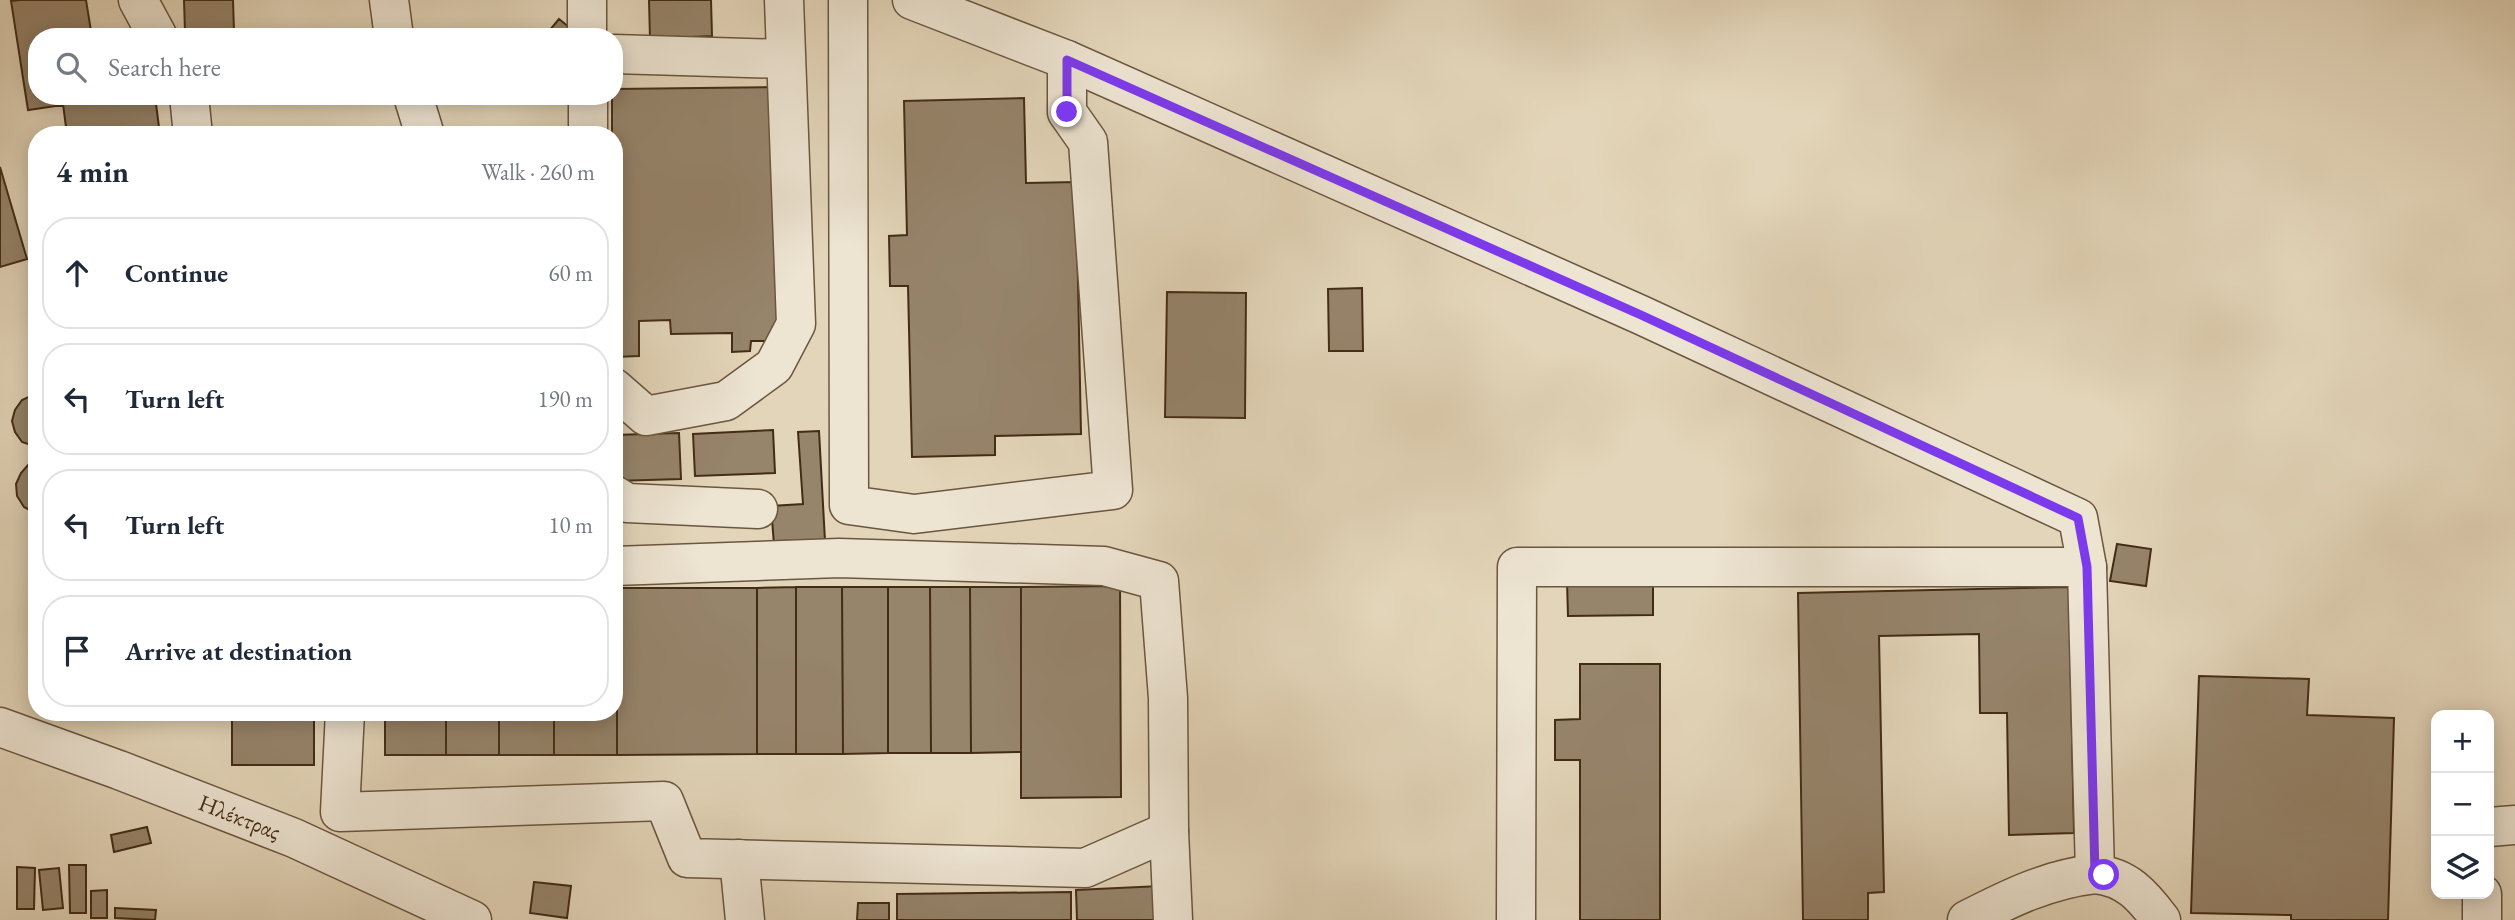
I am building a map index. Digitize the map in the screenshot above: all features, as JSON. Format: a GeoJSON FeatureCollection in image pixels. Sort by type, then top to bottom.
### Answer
{"type":"FeatureCollection","features":[{"type":"Feature","properties":{"kind":"street"},"geometry":{"type":"LineString","coordinates":[[138,0],[153,28]]}},
{"type":"Feature","properties":{"kind":"street"},"geometry":{"type":"LineString","coordinates":[[390,0],[393,28]]}},
{"type":"Feature","properties":{"kind":"street"},"geometry":{"type":"LineString","coordinates":[[587,0],[587,28]]}},
{"type":"Feature","properties":{"kind":"street"},"geometry":{"type":"LineString","coordinates":[[623,396],[646,416],[726,401],[775,366],[796,324],[783,0]]}},
{"type":"Feature","properties":{"kind":"street"},"geometry":{"type":"LineString","coordinates":[[848,0],[849,505],[914,514],[1113,490],[1088,142],[1067,112],[1067,60]]}},
{"type":"Feature","properties":{"kind":"street"},"geometry":{"type":"LineString","coordinates":[[912,0],[1067,60],[1641,315],[2078,518],[2087,567],[2095,874]]}},
{"type":"Feature","properties":{"kind":"street"},"geometry":{"type":"LineString","coordinates":[[623,54],[785,59]]}},
{"type":"Feature","properties":{"kind":"street"},"geometry":{"type":"LineString","coordinates":[[190,105],[191,126]]}},
{"type":"Feature","properties":{"kind":"street"},"geometry":{"type":"LineString","coordinates":[[416,105],[422,126]]}},
{"type":"Feature","properties":{"kind":"street"},"geometry":{"type":"LineString","coordinates":[[588,105],[588,126]]}},
{"type":"Feature","properties":{"kind":"street"},"geometry":{"type":"LineString","coordinates":[[623,501],[627,503],[758,509]]}},
{"type":"Feature","properties":{"kind":"street"},"geometry":{"type":"LineString","coordinates":[[623,566],[853,558],[1104,566],[1159,581],[1168,698],[1173,920]]}},
{"type":"Feature","properties":{"kind":"street"},"geometry":{"type":"LineString","coordinates":[[1516,920],[1517,567],[2087,567]]}},
{"type":"Feature","properties":{"kind":"street"},"geometry":{"type":"LineString","coordinates":[[345,721],[340,812],[664,801],[687,858],[1085,868],[1169,831]]}},
{"type":"Feature","properties":{"kind":"street","name":"Ηλέκτρας"},"geometry":{"type":"LineString","coordinates":[[0,727],[293,838],[472,920]]}},
{"type":"Feature","properties":{"kind":"street"},"geometry":{"type":"LineString","coordinates":[[2494,827],[2515,825]]}},
{"type":"Feature","properties":{"kind":"street"},"geometry":{"type":"LineString","coordinates":[[739,859],[745,920]]}},
{"type":"Feature","properties":{"kind":"street"},"geometry":{"type":"LineString","coordinates":[[1967,920],[2028,890],[2060,880],[2095,874],[2116,877],[2128,884],[2161,920]]}},
{"type":"Feature","properties":{"kind":"street"},"geometry":{"type":"LineString","coordinates":[[2482,920],[2483,899]]}},
{"type":"Feature","properties":{"kind":"building"},"geometry":{"type":"Polygon","coordinates":[[[86,0],[91,28],[28,28],[28,105],[63,105],[28,110],[11,1],[86,0]]]}},
{"type":"Feature","properties":{"kind":"building"},"geometry":{"type":"Polygon","coordinates":[[[184,0],[233,0],[234,28],[185,28],[184,0]]]}},
{"type":"Feature","properties":{"kind":"building"},"geometry":{"type":"Polygon","coordinates":[[[649,0],[711,0],[712,36],[650,39],[649,0]]]}},
{"type":"Feature","properties":{"kind":"building"},"geometry":{"type":"Polygon","coordinates":[[[559,19],[569,27],[568,28],[552,28],[559,19]]]}},
{"type":"Feature","properties":{"kind":"building"},"geometry":{"type":"Polygon","coordinates":[[[778,87],[780,341],[751,341],[750,351],[732,352],[732,333],[671,334],[670,320],[639,321],[639,356],[623,357],[623,126],[612,126],[612,105],[623,105],[623,89],[778,87]]]}},
{"type":"Feature","properties":{"kind":"building"},"geometry":{"type":"Polygon","coordinates":[[[1024,98],[1026,183],[1076,182],[1081,434],[995,436],[995,455],[912,457],[908,286],[890,286],[889,236],[907,235],[904,101],[1024,98]]]}},
{"type":"Feature","properties":{"kind":"building"},"geometry":{"type":"Polygon","coordinates":[[[63,105],[156,105],[159,126],[66,126],[63,105]]]}},
{"type":"Feature","properties":{"kind":"building"},"geometry":{"type":"Polygon","coordinates":[[[0,167],[27,259],[0,267],[0,167]]]}},
{"type":"Feature","properties":{"kind":"building"},"geometry":{"type":"Polygon","coordinates":[[[1362,288],[1363,351],[1329,351],[1328,289],[1362,288]]]}},
{"type":"Feature","properties":{"kind":"building"},"geometry":{"type":"Polygon","coordinates":[[[1167,292],[1246,293],[1245,418],[1165,417],[1167,292]]]}},
{"type":"Feature","properties":{"kind":"building"},"geometry":{"type":"Polygon","coordinates":[[[28,397],[28,444],[22,442],[15,432],[12,421],[22,400],[28,397]]]}},
{"type":"Feature","properties":{"kind":"building"},"geometry":{"type":"Polygon","coordinates":[[[773,430],[775,473],[695,476],[693,434],[773,430]]]}},
{"type":"Feature","properties":{"kind":"building"},"geometry":{"type":"Polygon","coordinates":[[[819,431],[825,541],[774,545],[771,506],[803,504],[798,432],[819,431]]]}},
{"type":"Feature","properties":{"kind":"building"},"geometry":{"type":"Polygon","coordinates":[[[679,433],[681,479],[623,481],[623,435],[679,433]]]}},
{"type":"Feature","properties":{"kind":"building"},"geometry":{"type":"Polygon","coordinates":[[[28,465],[28,509],[17,496],[16,484],[28,465]]]}},
{"type":"Feature","properties":{"kind":"building"},"geometry":{"type":"Polygon","coordinates":[[[2117,544],[2151,549],[2146,586],[2110,581],[2117,544]]]}},
{"type":"Feature","properties":{"kind":"building"},"geometry":{"type":"Polygon","coordinates":[[[1653,580],[1653,615],[1568,616],[1567,581],[1653,580]]]}},
{"type":"Feature","properties":{"kind":"building"},"geometry":{"type":"Polygon","coordinates":[[[1120,586],[1121,797],[1021,798],[1021,587],[1120,586]]]}},
{"type":"Feature","properties":{"kind":"building"},"geometry":{"type":"Polygon","coordinates":[[[796,587],[796,754],[757,754],[757,588],[796,587]]]}},
{"type":"Feature","properties":{"kind":"building"},"geometry":{"type":"Polygon","coordinates":[[[796,587],[842,587],[843,754],[796,754],[796,587]]]}},
{"type":"Feature","properties":{"kind":"building"},"geometry":{"type":"Polygon","coordinates":[[[842,587],[888,587],[888,753],[843,754],[842,587]]]}},
{"type":"Feature","properties":{"kind":"building"},"geometry":{"type":"Polygon","coordinates":[[[888,587],[930,587],[931,753],[888,753],[888,587]]]}},
{"type":"Feature","properties":{"kind":"building"},"geometry":{"type":"Polygon","coordinates":[[[930,587],[970,587],[971,753],[931,753],[930,587]]]}},
{"type":"Feature","properties":{"kind":"building"},"geometry":{"type":"Polygon","coordinates":[[[970,587],[1021,587],[1021,752],[971,753],[970,587]]]}},
{"type":"Feature","properties":{"kind":"building"},"geometry":{"type":"Polygon","coordinates":[[[2069,587],[2074,833],[2009,835],[2007,713],[1980,713],[1979,634],[1879,636],[1884,892],[1868,893],[1868,920],[1803,920],[1798,593],[2069,587]]]}},
{"type":"Feature","properties":{"kind":"building"},"geometry":{"type":"Polygon","coordinates":[[[623,588],[757,588],[757,754],[617,755],[617,721],[623,721],[623,588]]]}},
{"type":"Feature","properties":{"kind":"building"},"geometry":{"type":"Polygon","coordinates":[[[1580,664],[1660,664],[1660,920],[1580,920],[1580,760],[1555,760],[1555,720],[1580,719],[1580,664]]]}},
{"type":"Feature","properties":{"kind":"building"},"geometry":{"type":"Polygon","coordinates":[[[2199,676],[2309,679],[2307,715],[2394,718],[2388,920],[2291,920],[2291,915],[2191,913],[2199,676]]]}},
{"type":"Feature","properties":{"kind":"building"},"geometry":{"type":"Polygon","coordinates":[[[232,721],[314,721],[314,765],[232,765],[232,721]]]}},
{"type":"Feature","properties":{"kind":"building"},"geometry":{"type":"Polygon","coordinates":[[[385,721],[446,721],[446,755],[385,755],[385,721]]]}},
{"type":"Feature","properties":{"kind":"building"},"geometry":{"type":"Polygon","coordinates":[[[446,721],[499,721],[499,755],[446,755],[446,721]]]}},
{"type":"Feature","properties":{"kind":"building"},"geometry":{"type":"Polygon","coordinates":[[[499,721],[554,721],[554,755],[499,755],[499,721]]]}},
{"type":"Feature","properties":{"kind":"building"},"geometry":{"type":"Polygon","coordinates":[[[554,721],[617,721],[617,755],[554,755],[554,721]]]}},
{"type":"Feature","properties":{"kind":"building"},"geometry":{"type":"Polygon","coordinates":[[[147,827],[151,843],[114,852],[111,835],[147,827]]]}},
{"type":"Feature","properties":{"kind":"building"},"geometry":{"type":"Polygon","coordinates":[[[69,865],[86,865],[86,913],[70,913],[69,865]]]}},
{"type":"Feature","properties":{"kind":"building"},"geometry":{"type":"Polygon","coordinates":[[[17,867],[35,868],[34,909],[17,909],[17,867]]]}},
{"type":"Feature","properties":{"kind":"building"},"geometry":{"type":"Polygon","coordinates":[[[59,868],[63,908],[43,910],[39,870],[59,868]]]}},
{"type":"Feature","properties":{"kind":"building"},"geometry":{"type":"Polygon","coordinates":[[[534,882],[571,886],[567,918],[530,913],[534,882]]]}},
{"type":"Feature","properties":{"kind":"building"},"geometry":{"type":"Polygon","coordinates":[[[1160,886],[1161,920],[1077,920],[1076,890],[1160,886]]]}},
{"type":"Feature","properties":{"kind":"building"},"geometry":{"type":"Polygon","coordinates":[[[107,890],[107,918],[91,918],[91,891],[107,890]]]}},
{"type":"Feature","properties":{"kind":"building"},"geometry":{"type":"Polygon","coordinates":[[[1071,892],[1071,920],[897,920],[897,894],[1071,892]]]}},
{"type":"Feature","properties":{"kind":"building"},"geometry":{"type":"Polygon","coordinates":[[[858,903],[889,903],[889,920],[857,920],[858,903]]]}},
{"type":"Feature","properties":{"kind":"building"},"geometry":{"type":"Polygon","coordinates":[[[115,908],[156,910],[155,920],[115,918],[115,908]]]}},
{"type":"Feature","properties":{"kind":"route"},"geometry":{"type":"LineString","coordinates":[[1067,112],[1067,60],[1641,315],[2078,518],[2087,567],[2095,874],[2104,875]]}}]}
